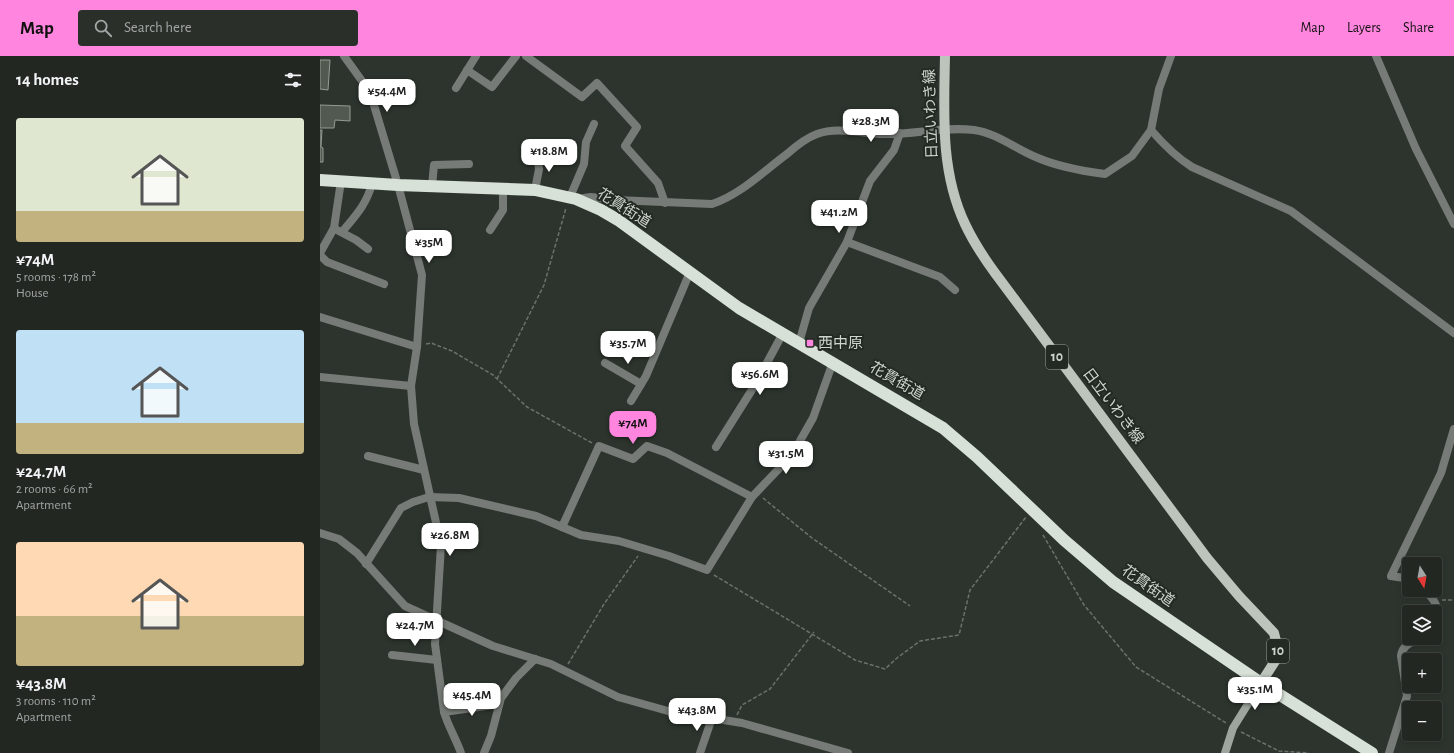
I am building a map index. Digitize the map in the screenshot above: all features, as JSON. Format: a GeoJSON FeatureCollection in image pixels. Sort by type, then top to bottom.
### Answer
{"type":"FeatureCollection","features":[{"type":"Feature","properties":{"kind":"highway","name":"花貫街道"},"geometry":{"type":"LineString","coordinates":[[320,180],[372,184],[535,190],[573,198],[601,210],[618,220],[740,308],[834,362],[943,428],[978,457],[1064,540],[1113,582],[1261,683],[1372,753]]}},
{"type":"Feature","properties":{"kind":"main road","name":"日立いわき線"},"geometry":{"type":"LineString","coordinates":[[945,56],[944,130],[947,161],[954,193],[965,224],[982,254],[1207,558],[1239,596],[1274,633],[1278,650],[1277,658],[1261,683]]}},
{"type":"Feature","properties":{"kind":"street"},"geometry":{"type":"LineString","coordinates":[[344,56],[370,92],[398,185],[422,275],[417,347],[411,386],[414,424],[429,497],[441,545],[435,620],[435,644],[444,712],[461,753]]}},
{"type":"Feature","properties":{"kind":"street"},"geometry":{"type":"LineString","coordinates":[[456,88],[476,56]]}},
{"type":"Feature","properties":{"kind":"street"},"geometry":{"type":"LineString","coordinates":[[467,70],[492,87],[516,56]]}},
{"type":"Feature","properties":{"kind":"street"},"geometry":{"type":"LineString","coordinates":[[526,56],[582,97],[597,84],[637,127],[626,146],[658,183],[665,203]]}},
{"type":"Feature","properties":{"kind":"street"},"geometry":{"type":"LineString","coordinates":[[594,124],[586,142],[584,164],[573,198],[591,197],[665,203],[702,205],[712,204],[722,201],[749,183],[801,143],[816,134],[833,130],[883,134],[944,130],[975,130],[988,134],[1037,158],[1080,171],[1105,174],[1132,156],[1152,130],[1159,88],[1171,56]]}},
{"type":"Feature","properties":{"kind":"street"},"geometry":{"type":"LineString","coordinates":[[1376,56],[1410,135],[1454,224]]}},
{"type":"Feature","properties":{"kind":"street"},"geometry":{"type":"LineString","coordinates":[[1152,130],[1163,144],[1178,158],[1192,167],[1291,211],[1454,333]]}},
{"type":"Feature","properties":{"kind":"street"},"geometry":{"type":"LineString","coordinates":[[799,343],[809,308],[847,242],[870,181],[894,150],[900,133]]}},
{"type":"Feature","properties":{"kind":"street"},"geometry":{"type":"LineString","coordinates":[[535,190],[539,169],[537,154]]}},
{"type":"Feature","properties":{"kind":"street"},"geometry":{"type":"LineString","coordinates":[[432,186],[434,165],[469,164]]}},
{"type":"Feature","properties":{"kind":"street"},"geometry":{"type":"LineString","coordinates":[[338,230],[341,182]]}},
{"type":"Feature","properties":{"kind":"street"},"geometry":{"type":"LineString","coordinates":[[372,184],[364,206],[322,245],[320,254],[327,262],[384,284]]}},
{"type":"Feature","properties":{"kind":"street"},"geometry":{"type":"LineString","coordinates":[[490,230],[503,210],[503,188]]}},
{"type":"Feature","properties":{"kind":"street"},"geometry":{"type":"LineString","coordinates":[[338,230],[368,249]]}},
{"type":"Feature","properties":{"kind":"street"},"geometry":{"type":"LineString","coordinates":[[847,242],[940,277],[955,290]]}},
{"type":"Feature","properties":{"kind":"street"},"geometry":{"type":"LineString","coordinates":[[631,401],[646,376],[690,272]]}},
{"type":"Feature","properties":{"kind":"street"},"geometry":{"type":"LineString","coordinates":[[320,317],[417,347]]}},
{"type":"Feature","properties":{"kind":"street"},"geometry":{"type":"LineString","coordinates":[[716,447],[755,385],[783,333]]}},
{"type":"Feature","properties":{"kind":"street"},"geometry":{"type":"LineString","coordinates":[[366,564],[401,508],[429,497],[460,498],[536,516],[581,535],[619,541],[669,556],[707,570],[754,494],[792,455],[812,418],[834,362]]}},
{"type":"Feature","properties":{"kind":"street"},"geometry":{"type":"LineString","coordinates":[[605,363],[641,384]]}},
{"type":"Feature","properties":{"kind":"street"},"geometry":{"type":"LineString","coordinates":[[320,377],[411,386]]}},
{"type":"Feature","properties":{"kind":"street"},"geometry":{"type":"LineString","coordinates":[[1402,578],[1391,576],[1441,472],[1454,430]]}},
{"type":"Feature","properties":{"kind":"street"},"geometry":{"type":"LineString","coordinates":[[562,527],[599,446],[633,459],[647,446],[667,453],[754,494]]}},
{"type":"Feature","properties":{"kind":"street"},"geometry":{"type":"LineString","coordinates":[[368,456],[424,470]]}},
{"type":"Feature","properties":{"kind":"street"},"geometry":{"type":"LineString","coordinates":[[320,533],[339,540],[357,553],[404,606],[493,646],[535,659],[618,697],[668,711],[734,722],[848,753]]}},
{"type":"Feature","properties":{"kind":"street"},"geometry":{"type":"LineString","coordinates":[[1389,753],[1408,696],[1401,656],[1401,651],[1406,645]]}},
{"type":"Feature","properties":{"kind":"street"},"geometry":{"type":"LineString","coordinates":[[392,655],[437,660]]}},
{"type":"Feature","properties":{"kind":"street"},"geometry":{"type":"LineString","coordinates":[[484,753],[491,736],[500,698],[516,678],[535,659]]}},
{"type":"Feature","properties":{"kind":"street"},"geometry":{"type":"LineString","coordinates":[[1225,753],[1233,728],[1261,683]]}},
{"type":"Feature","properties":{"kind":"street"},"geometry":{"type":"LineString","coordinates":[[444,712],[499,704]]}},
{"type":"Feature","properties":{"kind":"street"},"geometry":{"type":"LineString","coordinates":[[700,753],[712,718]]}},
{"type":"Feature","properties":{"kind":"path"},"geometry":{"type":"LineString","coordinates":[[497,379],[544,285],[573,198]]}},
{"type":"Feature","properties":{"kind":"path"},"geometry":{"type":"LineString","coordinates":[[417,347],[431,342],[452,351],[497,379],[527,407],[599,446]]}},
{"type":"Feature","properties":{"kind":"path"},"geometry":{"type":"LineString","coordinates":[[754,494],[812,538],[910,606]]}},
{"type":"Feature","properties":{"kind":"path"},"geometry":{"type":"LineString","coordinates":[[707,570],[855,660],[886,669],[897,658],[920,641],[959,635],[970,590],[1032,509]]}},
{"type":"Feature","properties":{"kind":"path"},"geometry":{"type":"LineString","coordinates":[[1042,534],[1084,605],[1136,667],[1233,728],[1279,751],[1309,753]]}},
{"type":"Feature","properties":{"kind":"path"},"geometry":{"type":"LineString","coordinates":[[564,671],[604,604],[644,548]]}},
{"type":"Feature","properties":{"kind":"path"},"geometry":{"type":"LineString","coordinates":[[734,722],[742,704],[770,690],[814,632]]}},
{"type":"Feature","properties":{"kind":"building"},"geometry":{"type":"Polygon","coordinates":[[[320,60],[330,60],[328,90],[320,89],[320,60]]]}},
{"type":"Feature","properties":{"kind":"building"},"geometry":{"type":"Polygon","coordinates":[[[320,105],[350,106],[350,121],[335,120],[334,128],[320,128],[320,105]]]}},
{"type":"Feature","properties":{"kind":"building"},"geometry":{"type":"Polygon","coordinates":[[[320,130],[322,130],[321,147],[323,148],[323,162],[320,162],[320,130]]]}},
{"type":"Feature","properties":{"kind":"place","name":"西中原"},"geometry":{"type":"Point","coordinates":[810,343]}}]}
